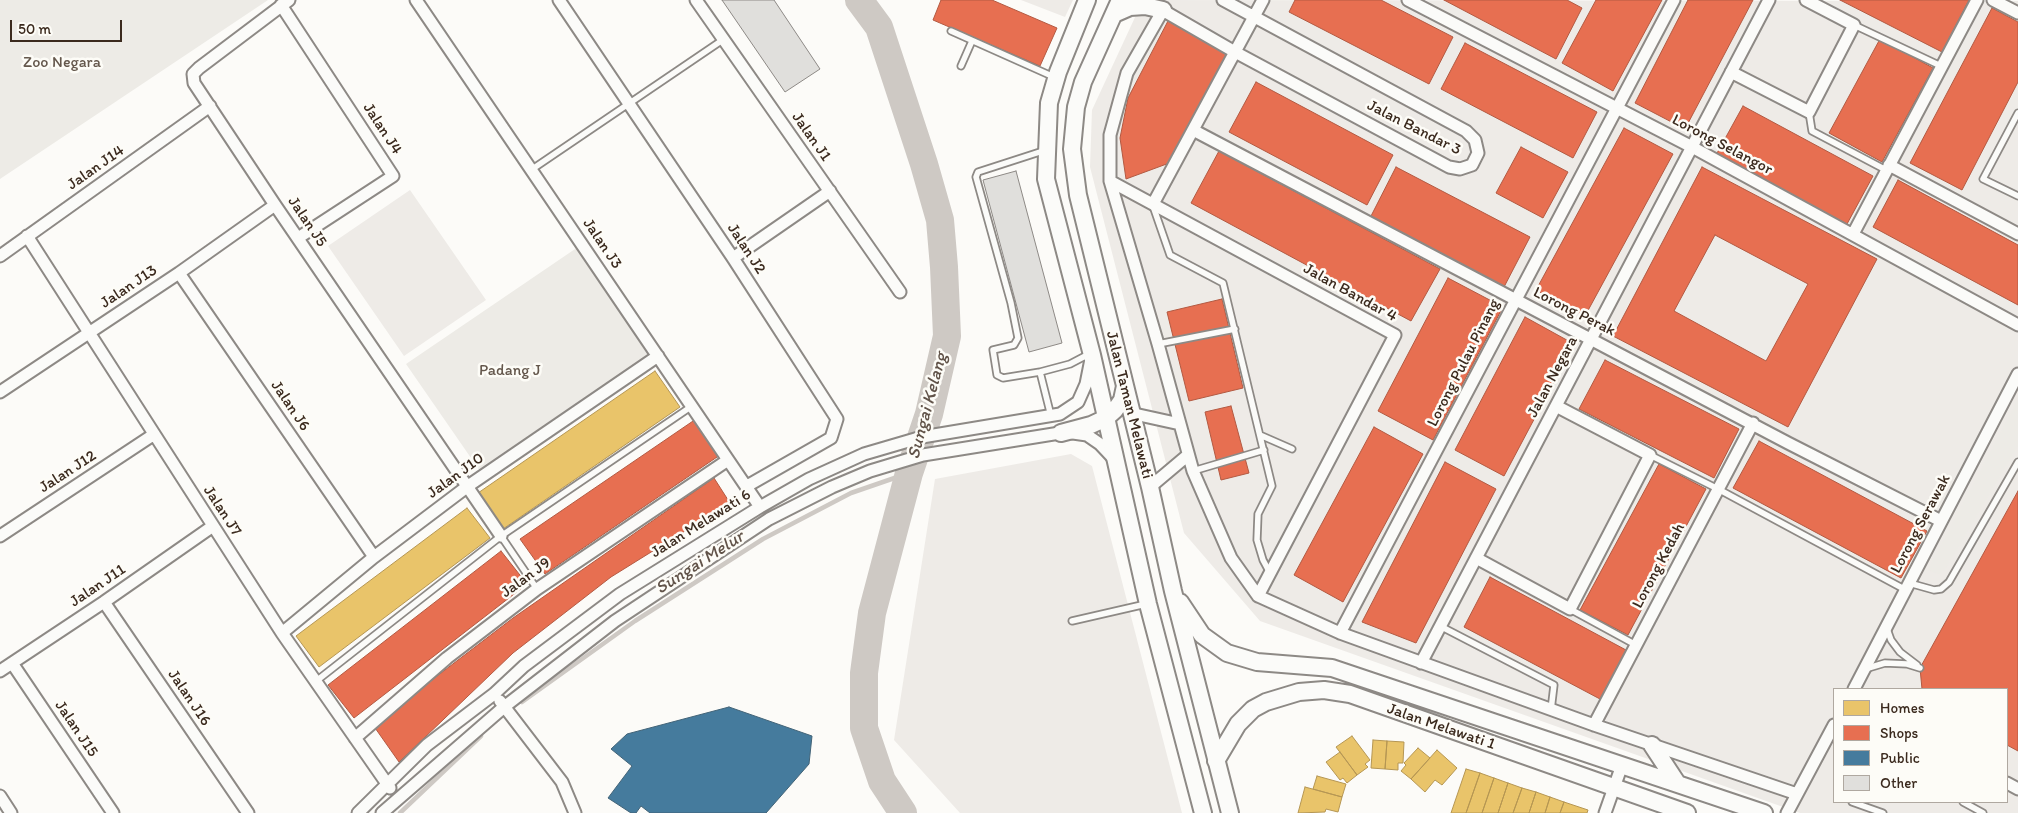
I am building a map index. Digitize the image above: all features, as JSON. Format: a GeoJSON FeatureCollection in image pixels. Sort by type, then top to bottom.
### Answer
{"type":"FeatureCollection","features":[{"type":"Feature","properties":{"kind":"main road","name":"Jalan Taman Melawati"},"geometry":{"type":"LineString","coordinates":[[1088,0],[1056,78],[1049,103],[1046,179],[1091,354],[1148,604],[1203,813]]}},
{"type":"Feature","properties":{"kind":"main road"},"geometry":{"type":"LineString","coordinates":[[1117,7],[1145,6],[1163,10]]}},
{"type":"Feature","properties":{"kind":"main road","name":"Jalan Taman Melawati"},"geometry":{"type":"LineString","coordinates":[[1117,7],[1084,82],[1076,107],[1072,149],[1078,195],[1150,487],[1173,592],[1230,813]]}},
{"type":"Feature","properties":{"kind":"main road"},"geometry":{"type":"LineString","coordinates":[[1061,433],[1091,425],[1106,418],[1122,400],[1125,386]]}},
{"type":"Feature","properties":{"kind":"main road","name":"Jalan Melawati 1"},"geometry":{"type":"LineString","coordinates":[[1173,592],[1202,635],[1227,653],[1257,662],[1332,668],[1764,813]]}},
{"type":"Feature","properties":{"kind":"main road","name":"Jalan Melawati 1"},"geometry":{"type":"LineString","coordinates":[[1216,761],[1238,724],[1253,710],[1266,702],[1299,692],[1324,690],[1350,694],[1687,813]]}},
{"type":"Feature","properties":{"kind":"main road"},"geometry":{"type":"LineString","coordinates":[[1652,745],[1676,784]]}},
{"type":"Feature","properties":{"kind":"street","name":"Jalan J3"},"geometry":{"type":"LineString","coordinates":[[416,0],[760,507]]}},
{"type":"Feature","properties":{"kind":"street","name":"Jalan J2"},"geometry":{"type":"LineString","coordinates":[[559,0],[629,102],[837,419],[831,438],[747,486]]}},
{"type":"Feature","properties":{"kind":"street","name":"Jalan J1"},"geometry":{"type":"LineString","coordinates":[[696,0],[900,292]]}},
{"type":"Feature","properties":{"kind":"street","name":"Jalan Bandar 3"},"geometry":{"type":"LineString","coordinates":[[1145,0],[1235,52],[1449,167],[1460,169],[1472,165],[1478,153],[1475,140],[1466,131],[1223,0]]}},
{"type":"Feature","properties":{"kind":"street"},"geometry":{"type":"LineString","coordinates":[[1153,204],[1263,0]]}},
{"type":"Feature","properties":{"kind":"street","name":"Lorong Selangor"},"geometry":{"type":"LineString","coordinates":[[1408,0],[1692,147],[2018,325]]}},
{"type":"Feature","properties":{"kind":"street","name":"Lorong Pulau Pinang"},"geometry":{"type":"LineString","coordinates":[[1340,633],[1674,0]]}},
{"type":"Feature","properties":{"kind":"street","name":"Jalan Negara"},"geometry":{"type":"LineString","coordinates":[[1421,663],[1769,0]]}},
{"type":"Feature","properties":{"kind":"street"},"geometry":{"type":"LineString","coordinates":[[1731,72],[1809,112],[1854,25],[1806,0]]}},
{"type":"Feature","properties":{"kind":"street"},"geometry":{"type":"LineString","coordinates":[[1853,234],[1978,0]]}},
{"type":"Feature","properties":{"kind":"street"},"geometry":{"type":"LineString","coordinates":[[1993,0],[2018,13]]}},
{"type":"Feature","properties":{"kind":"street","name":"Jalan J5"},"geometry":{"type":"LineString","coordinates":[[285,3],[194,74],[194,83],[501,536]]}},
{"type":"Feature","properties":{"kind":"street","name":"Jalan J4"},"geometry":{"type":"LineString","coordinates":[[285,3],[393,176],[298,238]]}},
{"type":"Feature","properties":{"kind":"street"},"geometry":{"type":"LineString","coordinates":[[1163,10],[1127,72],[1110,135],[1110,181],[1158,344],[1192,471],[1231,558],[1258,596],[1340,633],[1421,663],[1594,725],[1797,794]]}},
{"type":"Feature","properties":{"kind":"street","name":"Jalan J14"},"geometry":{"type":"LineString","coordinates":[[0,256],[210,106]]}},
{"type":"Feature","properties":{"kind":"street","name":"Lorong Perak"},"geometry":{"type":"LineString","coordinates":[[1193,130],[1941,521]]}},
{"type":"Feature","properties":{"kind":"street"},"geometry":{"type":"LineString","coordinates":[[1888,168],[2018,234]]}},
{"type":"Feature","properties":{"kind":"street","name":"Jalan Bandar 4"},"geometry":{"type":"LineString","coordinates":[[1110,181],[1395,335],[1258,596]]}},
{"type":"Feature","properties":{"kind":"street"},"geometry":{"type":"LineString","coordinates":[[732,258],[830,191]]}},
{"type":"Feature","properties":{"kind":"street","name":"Jalan J13"},"geometry":{"type":"LineString","coordinates":[[0,392],[179,273],[275,205]]}},
{"type":"Feature","properties":{"kind":"street","name":"Jalan J7"},"geometry":{"type":"LineString","coordinates":[[27,236],[88,334],[282,633],[397,798]]}},
{"type":"Feature","properties":{"kind":"street","name":"Jalan J6"},"geometry":{"type":"LineString","coordinates":[[179,273],[374,557]]}},
{"type":"Feature","properties":{"kind":"street","name":"Jalan Melawati 6"},"geometry":{"type":"LineString","coordinates":[[358,813],[427,746],[494,694],[524,666],[620,594],[760,507],[809,479],[864,454],[922,437],[1060,414],[1078,402],[1086,384],[1091,354]]}},
{"type":"Feature","properties":{"kind":"street","name":"Jalan J10"},"geometry":{"type":"LineString","coordinates":[[282,633],[374,557],[468,486],[658,356]]}},
{"type":"Feature","properties":{"kind":"street","name":"Lorong Serawak"},"geometry":{"type":"LineString","coordinates":[[1854,688],[2018,374]]}},
{"type":"Feature","properties":{"kind":"street"},"geometry":{"type":"LineString","coordinates":[[1476,558],[1570,609],[1650,455],[1556,406]]}},
{"type":"Feature","properties":{"kind":"street"},"geometry":{"type":"LineString","coordinates":[[1130,412],[1180,424]]}},
{"type":"Feature","properties":{"kind":"street","name":"Lorong Kedah"},"geometry":{"type":"LineString","coordinates":[[1594,725],[1753,423]]}},
{"type":"Feature","properties":{"kind":"street","name":"Jalan Melawati 6"},"geometry":{"type":"LineString","coordinates":[[382,813],[504,707],[616,621],[769,520],[832,487],[870,471],[923,455],[1061,433],[1087,436],[1100,444],[1115,460]]}},
{"type":"Feature","properties":{"kind":"street","name":"Jalan J12"},"geometry":{"type":"LineString","coordinates":[[0,536],[153,435]]}},
{"type":"Feature","properties":{"kind":"street"},"geometry":{"type":"LineString","coordinates":[[1150,487],[1188,455]]}},
{"type":"Feature","properties":{"kind":"street","name":"Jalan J9"},"geometry":{"type":"LineString","coordinates":[[355,738],[447,658],[537,589],[728,460]]}},
{"type":"Feature","properties":{"kind":"street","name":"Jalan J11"},"geometry":{"type":"LineString","coordinates":[[0,671],[104,602],[212,526]]}},
{"type":"Feature","properties":{"kind":"street","name":"Jalan J16"},"geometry":{"type":"LineString","coordinates":[[104,602],[248,813]]}},
{"type":"Feature","properties":{"kind":"street","name":"Jalan J15"},"geometry":{"type":"LineString","coordinates":[[12,663],[113,813]]}},
{"type":"Feature","properties":{"kind":"street"},"geometry":{"type":"LineString","coordinates":[[494,694],[562,782],[575,813]]}},
{"type":"Feature","properties":{"kind":"street"},"geometry":{"type":"LineString","coordinates":[[1787,813],[1833,727]]}},
{"type":"Feature","properties":{"kind":"street"},"geometry":{"type":"LineString","coordinates":[[1605,813],[1622,765]]}},
{"type":"Feature","properties":{"kind":"street"},"geometry":{"type":"LineString","coordinates":[[0,796],[11,813]]}},
{"type":"Feature","properties":{"kind":"lane"},"geometry":{"type":"LineString","coordinates":[[1854,25],[1943,67]]}},
{"type":"Feature","properties":{"kind":"lane"},"geometry":{"type":"LineString","coordinates":[[951,31],[1056,78]]}},
{"type":"Feature","properties":{"kind":"lane"},"geometry":{"type":"LineString","coordinates":[[532,170],[629,102],[724,39]]}},
{"type":"Feature","properties":{"kind":"lane"},"geometry":{"type":"LineString","coordinates":[[962,66],[972,41]]}},
{"type":"Feature","properties":{"kind":"lane"},"geometry":{"type":"LineString","coordinates":[[1809,112],[1812,131],[1888,168]]}},
{"type":"Feature","properties":{"kind":"lane"},"geometry":{"type":"LineString","coordinates":[[2018,113],[1983,178],[2018,196]]}},
{"type":"Feature","properties":{"kind":"lane"},"geometry":{"type":"LineString","coordinates":[[1046,150],[978,172],[976,177],[1018,338],[1014,345],[993,350],[997,375],[1004,378],[1040,372],[1070,364],[1091,354]]}},
{"type":"Feature","properties":{"kind":"lane"},"geometry":{"type":"LineString","coordinates":[[1153,204],[1170,255],[1223,283],[1272,486],[1258,514],[1257,540],[1263,560],[1270,574]]}},
{"type":"Feature","properties":{"kind":"lane"},"geometry":{"type":"LineString","coordinates":[[1158,344],[1234,329]]}},
{"type":"Feature","properties":{"kind":"lane"},"geometry":{"type":"LineString","coordinates":[[1040,372],[1051,416]]}},
{"type":"Feature","properties":{"kind":"lane"},"geometry":{"type":"LineString","coordinates":[[315,682],[501,536],[692,406]]}},
{"type":"Feature","properties":{"kind":"lane"},"geometry":{"type":"LineString","coordinates":[[1260,435],[1292,449]]}},
{"type":"Feature","properties":{"kind":"lane"},"geometry":{"type":"LineString","coordinates":[[1192,471],[1264,450]]}},
{"type":"Feature","properties":{"kind":"lane"},"geometry":{"type":"LineString","coordinates":[[1650,455],[1906,586],[1934,590],[1941,589],[1949,582],[2018,462]]}},
{"type":"Feature","properties":{"kind":"lane"},"geometry":{"type":"LineString","coordinates":[[501,536],[537,589]]}},
{"type":"Feature","properties":{"kind":"lane"},"geometry":{"type":"LineString","coordinates":[[1072,621],[1148,604]]}},
{"type":"Feature","properties":{"kind":"lane"},"geometry":{"type":"LineString","coordinates":[[1570,609],[1636,645]]}},
{"type":"Feature","properties":{"kind":"lane"},"geometry":{"type":"LineString","coordinates":[[1440,626],[1554,685],[1551,710]]}},
{"type":"Feature","properties":{"kind":"lane"},"geometry":{"type":"LineString","coordinates":[[1863,670],[1885,663],[1907,664],[1920,668],[1900,652],[1886,626]]}},
{"type":"Feature","properties":{"kind":"lane"},"geometry":{"type":"LineString","coordinates":[[1855,803],[1883,813]]}},
{"type":"Feature","properties":{"kind":"lane"},"geometry":{"type":"LineString","coordinates":[[1965,803],[1983,813]]}},
{"type":"Feature","properties":{"kind":"shaded area"},"geometry":{"type":"Polygon","coordinates":[[[847,0],[867,0],[874,7],[900,53],[908,97],[899,101],[889,83],[881,50],[869,26],[847,0]]]}},
{"type":"Feature","properties":{"kind":"shaded area"},"geometry":{"type":"Polygon","coordinates":[[[1021,0],[1073,0],[1065,17],[1021,0]]]}},
{"type":"Feature","properties":{"kind":"shaded area"},"geometry":{"type":"Polygon","coordinates":[[[1143,0],[2018,1],[2018,813],[1800,813],[1260,621],[1184,533],[1090,167],[1092,110],[1143,0]]]}},
{"type":"Feature","properties":{"kind":"shaded area"},"geometry":{"type":"Polygon","coordinates":[[[410,190],[486,300],[404,356],[328,246],[410,190]]]}},
{"type":"Feature","properties":{"kind":"shaded area"},"geometry":{"type":"Polygon","coordinates":[[[1071,454],[1092,466],[1182,813],[960,813],[894,740],[935,479],[1071,454]]]}},
{"type":"Feature","properties":{"kind":"green space","name":"Zoo Negara"},"geometry":{"type":"Polygon","coordinates":[[[0,0],[268,0],[0,179],[0,0]]]}},
{"type":"Feature","properties":{"kind":"green space","name":"Padang J"},"geometry":{"type":"Polygon","coordinates":[[[578,247],[652,353],[480,471],[406,364],[578,247]]]}},
{"type":"Feature","properties":{"kind":"green space"},"geometry":{"type":"Polygon","coordinates":[[[2018,400],[2018,445],[1945,569],[1938,574],[1928,570],[2018,400]]]}},
{"type":"Feature","properties":{"kind":"building: Homes"},"geometry":{"type":"Polygon","coordinates":[[[655,371],[680,407],[503,529],[478,493],[655,371]]]}},
{"type":"Feature","properties":{"kind":"building: Homes"},"geometry":{"type":"Polygon","coordinates":[[[467,508],[490,538],[319,667],[296,636],[467,508]]]}},
{"type":"Feature","properties":{"kind":"building: Homes"},"geometry":{"type":"Polygon","coordinates":[[[1352,736],[1370,760],[1365,764],[1368,767],[1357,775],[1336,747],[1352,736]]]}},
{"type":"Feature","properties":{"kind":"building: Homes"},"geometry":{"type":"Polygon","coordinates":[[[1373,740],[1387,741],[1385,769],[1371,768],[1373,740]]]}},
{"type":"Feature","properties":{"kind":"building: Homes"},"geometry":{"type":"Polygon","coordinates":[[[1387,741],[1404,742],[1403,763],[1398,763],[1398,770],[1385,769],[1387,741]]]}},
{"type":"Feature","properties":{"kind":"building: Homes"},"geometry":{"type":"Polygon","coordinates":[[[1418,748],[1430,758],[1411,779],[1401,771],[1406,765],[1404,763],[1418,748]]]}},
{"type":"Feature","properties":{"kind":"building: Homes"},"geometry":{"type":"Polygon","coordinates":[[[1437,750],[1457,768],[1442,785],[1435,780],[1425,792],[1411,779],[1437,750]]]}},
{"type":"Feature","properties":{"kind":"building: Homes"},"geometry":{"type":"Polygon","coordinates":[[[1340,752],[1357,775],[1347,783],[1343,778],[1340,780],[1326,762],[1340,752]]]}},
{"type":"Feature","properties":{"kind":"building: Homes"},"geometry":{"type":"Polygon","coordinates":[[[1466,769],[1480,773],[1466,813],[1451,813],[1466,769]]]}},
{"type":"Feature","properties":{"kind":"building: Homes"},"geometry":{"type":"Polygon","coordinates":[[[1480,773],[1494,778],[1482,813],[1466,813],[1480,773]]]}},
{"type":"Feature","properties":{"kind":"building: Homes"},"geometry":{"type":"Polygon","coordinates":[[[1317,776],[1346,784],[1342,797],[1313,789],[1317,776]]]}},
{"type":"Feature","properties":{"kind":"building: Homes"},"geometry":{"type":"Polygon","coordinates":[[[1494,778],[1508,783],[1498,813],[1482,813],[1494,778]]]}},
{"type":"Feature","properties":{"kind":"building: Homes"},"geometry":{"type":"Polygon","coordinates":[[[1508,783],[1522,788],[1513,813],[1498,813],[1508,783]]]}},
{"type":"Feature","properties":{"kind":"building: Homes"},"geometry":{"type":"Polygon","coordinates":[[[1305,787],[1342,797],[1338,812],[1326,809],[1325,812],[1298,813],[1305,787]]]}},
{"type":"Feature","properties":{"kind":"building: Homes"},"geometry":{"type":"Polygon","coordinates":[[[1522,788],[1536,792],[1529,813],[1513,813],[1522,788]]]}},
{"type":"Feature","properties":{"kind":"building: Homes"},"geometry":{"type":"Polygon","coordinates":[[[1536,792],[1550,797],[1545,813],[1529,813],[1536,792]]]}},
{"type":"Feature","properties":{"kind":"building: Homes"},"geometry":{"type":"Polygon","coordinates":[[[1550,797],[1564,802],[1560,813],[1545,813],[1550,797]]]}},
{"type":"Feature","properties":{"kind":"building: Homes"},"geometry":{"type":"Polygon","coordinates":[[[1564,802],[1588,810],[1587,813],[1560,813],[1564,802]]]}},
{"type":"Feature","properties":{"kind":"building: Shops"},"geometry":{"type":"Polygon","coordinates":[[[941,0],[992,0],[1057,28],[1040,66],[933,20],[941,0]]]}},
{"type":"Feature","properties":{"kind":"building: Shops"},"geometry":{"type":"Polygon","coordinates":[[[1295,0],[1381,0],[1453,37],[1429,84],[1289,12],[1295,0]]]}},
{"type":"Feature","properties":{"kind":"building: Shops"},"geometry":{"type":"Polygon","coordinates":[[[1444,0],[1567,0],[1582,8],[1556,59],[1444,0]]]}},
{"type":"Feature","properties":{"kind":"building: Shops"},"geometry":{"type":"Polygon","coordinates":[[[1596,0],[1662,0],[1613,91],[1562,63],[1596,0]]]}},
{"type":"Feature","properties":{"kind":"building: Shops"},"geometry":{"type":"Polygon","coordinates":[[[1688,0],[1753,0],[1685,129],[1635,103],[1688,0]]]}},
{"type":"Feature","properties":{"kind":"building: Shops"},"geometry":{"type":"Polygon","coordinates":[[[1840,0],[1969,0],[1942,52],[1840,0]]]}},
{"type":"Feature","properties":{"kind":"building: Shops"},"geometry":{"type":"Polygon","coordinates":[[[1992,8],[2018,22],[2018,82],[1962,190],[1910,163],[1992,8]]]}},
{"type":"Feature","properties":{"kind":"building: Shops"},"geometry":{"type":"Polygon","coordinates":[[[1168,21],[1228,53],[1172,162],[1126,179],[1120,138],[1128,98],[1168,21]]]}},
{"type":"Feature","properties":{"kind":"building: Shops"},"geometry":{"type":"Polygon","coordinates":[[[1880,39],[1933,68],[1882,162],[1829,133],[1880,39]]]}},
{"type":"Feature","properties":{"kind":"building: Shops"},"geometry":{"type":"Polygon","coordinates":[[[1465,43],[1597,112],[1573,158],[1441,89],[1465,43]]]}},
{"type":"Feature","properties":{"kind":"building: Shops"},"geometry":{"type":"Polygon","coordinates":[[[1256,82],[1393,155],[1367,205],[1229,132],[1256,82]]]}},
{"type":"Feature","properties":{"kind":"building: Shops"},"geometry":{"type":"Polygon","coordinates":[[[1743,106],[1873,176],[1847,224],[1716,155],[1743,106]]]}},
{"type":"Feature","properties":{"kind":"building: Shops"},"geometry":{"type":"Polygon","coordinates":[[[1624,128],[1673,154],[1585,316],[1536,290],[1624,128]]]}},
{"type":"Feature","properties":{"kind":"building: Shops"},"geometry":{"type":"Polygon","coordinates":[[[1521,147],[1568,172],[1543,218],[1496,193],[1521,147]]]}},
{"type":"Feature","properties":{"kind":"building: Shops"},"geometry":{"type":"Polygon","coordinates":[[[1219,151],[1440,269],[1411,321],[1191,203],[1219,151]]]}},
{"type":"Feature","properties":{"kind":"building: Shops"},"geometry":{"type":"Polygon","coordinates":[[[1396,167],[1530,237],[1504,287],[1370,218],[1396,167]]]}},
{"type":"Feature","properties":{"kind":"building: Shops"},"geometry":{"type":"Polygon","coordinates":[[[1702,167],[1877,259],[1788,427],[1613,336],[1702,167]],[[1715,235],[1674,311],[1766,361],[1808,284],[1715,235]]]}},
{"type":"Feature","properties":{"kind":"building: Shops"},"geometry":{"type":"Polygon","coordinates":[[[1898,180],[2018,245],[2018,305],[1873,227],[1898,180]]]}},
{"type":"Feature","properties":{"kind":"building: Shops"},"geometry":{"type":"Polygon","coordinates":[[[1448,278],[1503,307],[1433,440],[1378,411],[1448,278]]]}},
{"type":"Feature","properties":{"kind":"building: Shops"},"geometry":{"type":"Polygon","coordinates":[[[1222,299],[1243,388],[1189,401],[1167,312],[1222,299]]]}},
{"type":"Feature","properties":{"kind":"building: Shops"},"geometry":{"type":"Polygon","coordinates":[[[1525,317],[1574,344],[1504,476],[1455,450],[1525,317]]]}},
{"type":"Feature","properties":{"kind":"building: Shops"},"geometry":{"type":"Polygon","coordinates":[[[1605,360],[1739,429],[1714,478],[1579,409],[1605,360]]]}},
{"type":"Feature","properties":{"kind":"building: Shops"},"geometry":{"type":"Polygon","coordinates":[[[1231,406],[1249,473],[1221,480],[1205,412],[1231,406]]]}},
{"type":"Feature","properties":{"kind":"building: Shops"},"geometry":{"type":"Polygon","coordinates":[[[696,419],[720,455],[545,574],[520,539],[696,419]]]}},
{"type":"Feature","properties":{"kind":"building: Shops"},"geometry":{"type":"Polygon","coordinates":[[[1374,427],[1423,454],[1343,602],[1294,575],[1374,427]]]}},
{"type":"Feature","properties":{"kind":"building: Shops"},"geometry":{"type":"Polygon","coordinates":[[[1759,441],[1927,531],[1901,578],[1733,488],[1759,441]]]}},
{"type":"Feature","properties":{"kind":"building: Shops"},"geometry":{"type":"Polygon","coordinates":[[[1445,462],[1496,489],[1416,643],[1362,622],[1445,462]]]}},
{"type":"Feature","properties":{"kind":"building: Shops"},"geometry":{"type":"Polygon","coordinates":[[[1659,464],[1706,489],[1628,635],[1580,610],[1659,464]]]}},
{"type":"Feature","properties":{"kind":"building: Shops"},"geometry":{"type":"Polygon","coordinates":[[[714,478],[730,503],[611,577],[513,653],[399,762],[373,725],[513,618],[714,478]]]}},
{"type":"Feature","properties":{"kind":"building: Shops"},"geometry":{"type":"Polygon","coordinates":[[[2018,491],[2018,751],[2008,746],[2008,688],[1922,688],[1920,668],[2018,491]]]}},
{"type":"Feature","properties":{"kind":"building: Shops"},"geometry":{"type":"Polygon","coordinates":[[[501,551],[527,584],[354,718],[328,685],[501,551]]]}},
{"type":"Feature","properties":{"kind":"building: Shops"},"geometry":{"type":"Polygon","coordinates":[[[1490,577],[1626,650],[1600,699],[1464,627],[1490,577]]]}},
{"type":"Feature","properties":{"kind":"building: Public"},"geometry":{"type":"Polygon","coordinates":[[[729,707],[812,736],[809,764],[766,813],[650,813],[641,806],[636,813],[631,813],[608,798],[632,766],[611,749],[627,734],[729,707]]]}},
{"type":"Feature","properties":{"kind":"building: Other"},"geometry":{"type":"Polygon","coordinates":[[[722,0],[774,0],[820,69],[785,92],[722,0]]]}},
{"type":"Feature","properties":{"kind":"building: Other"},"geometry":{"type":"Polygon","coordinates":[[[1016,171],[1062,343],[1029,352],[983,180],[1016,171]]]}},
{"type":"Feature","properties":{"kind":"waterway","name":"Sungai Kelang"},"geometry":{"type":"LineString","coordinates":[[859,0],[879,27],[924,164],[940,220],[944,267],[947,336],[929,414],[909,473],[872,613],[864,673],[864,728],[882,781],[903,813]]}},
{"type":"Feature","properties":{"kind":"waterway","name":"Sungai Melur"},"geometry":{"type":"LineString","coordinates":[[522,702],[635,621],[763,539],[851,493],[909,473]]}},
{"type":"Feature","properties":{"kind":"waterway","name":"Sungai Melur"},"geometry":{"type":"LineString","coordinates":[[400,813],[481,736]]}}]}
